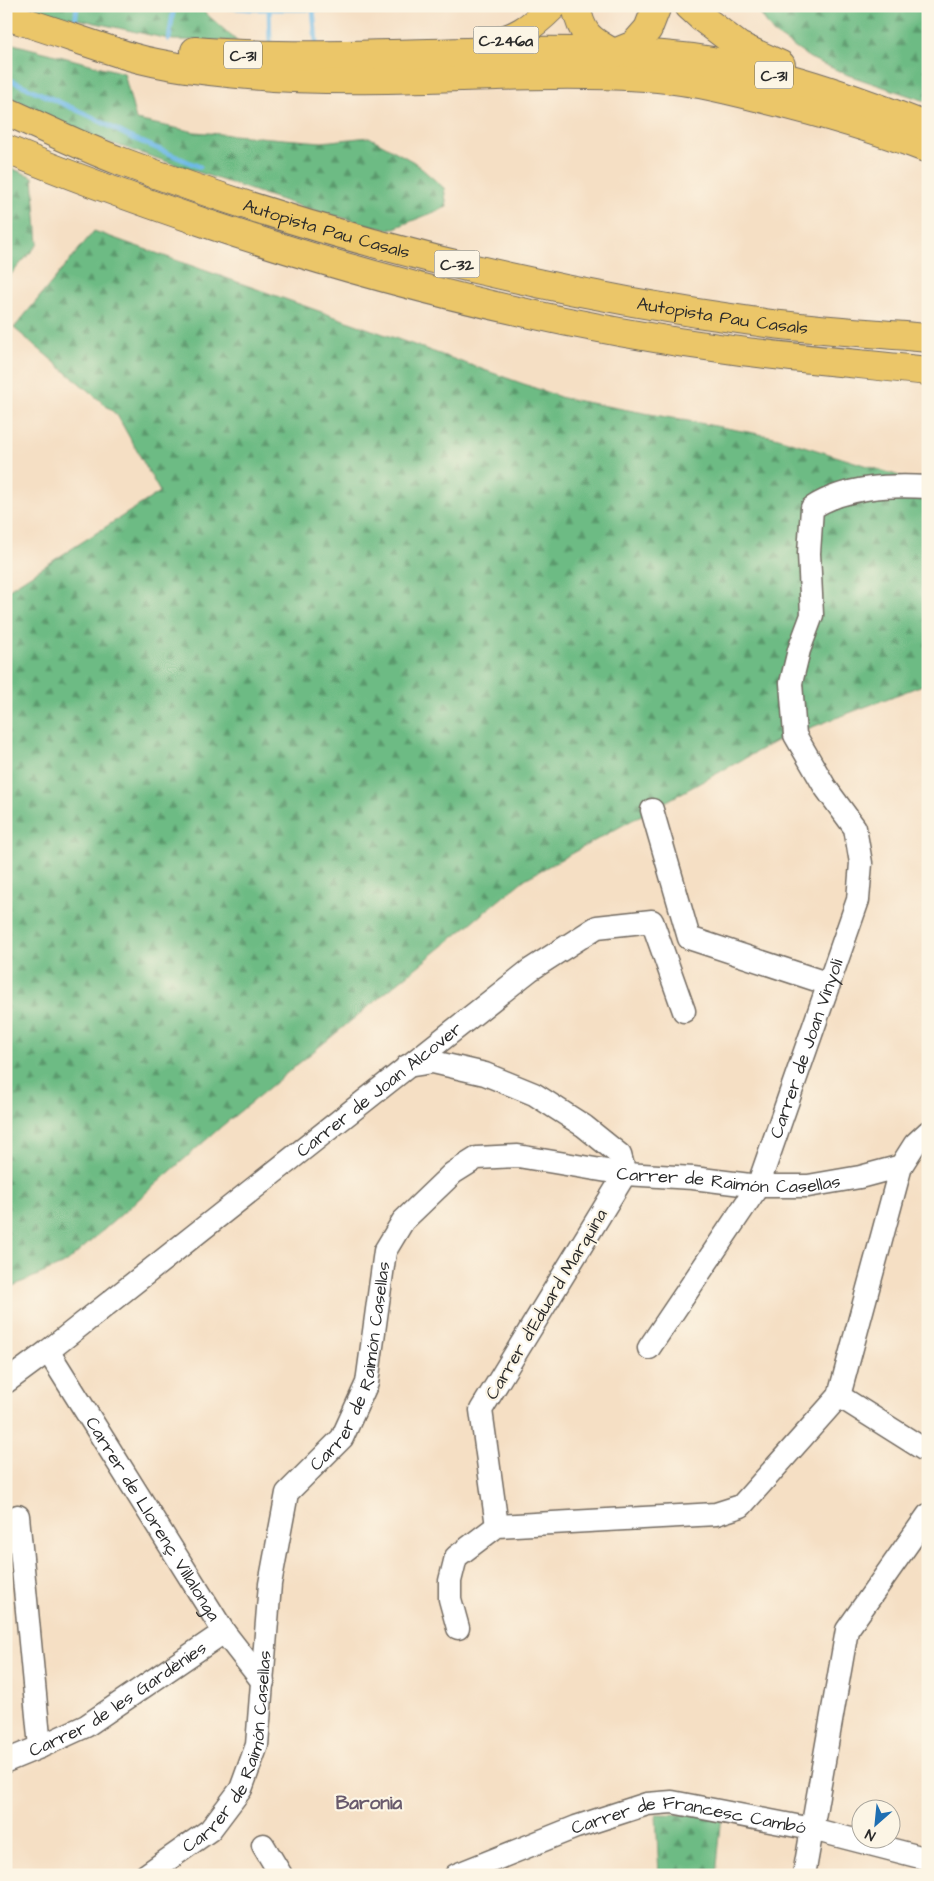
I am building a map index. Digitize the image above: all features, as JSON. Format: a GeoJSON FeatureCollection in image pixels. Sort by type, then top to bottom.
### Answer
{"type":"FeatureCollection","features":[{"type":"Feature","properties":{"kind":"main road","name":"C-246a"},"geometry":{"type":"LineString","coordinates":[[449,52],[505,41],[536,24],[553,6]]}},
{"type":"Feature","properties":{"kind":"main road"},"geometry":{"type":"LineString","coordinates":[[576,6],[578,18],[589,39],[628,63],[717,75],[797,107]]}},
{"type":"Feature","properties":{"kind":"main road"},"geometry":{"type":"LineString","coordinates":[[427,78],[458,67],[504,62],[599,61],[634,45],[648,29],[657,6]]}},
{"type":"Feature","properties":{"kind":"main road"},"geometry":{"type":"LineString","coordinates":[[690,6],[702,18],[739,46],[797,72],[863,93],[928,118]]}},
{"type":"Feature","properties":{"kind":"main road","name":"C-31"},"geometry":{"type":"LineString","coordinates":[[6,16],[134,58],[198,70],[248,75],[302,79],[361,80],[553,75],[646,77],[683,81],[797,107],[868,128],[928,149]]}},
{"type":"Feature","properties":{"kind":"main road","name":"C-31"},"geometry":{"type":"LineString","coordinates":[[38,26],[173,49],[226,54],[313,56],[565,50],[663,55],[707,60],[775,75],[862,101],[928,127]]}},
{"type":"Feature","properties":{"kind":"main road","name":"Autopista Pau Casals"},"geometry":{"type":"LineString","coordinates":[[6,111],[119,161],[274,214],[406,252],[528,281],[686,311],[768,323],[928,338]]}},
{"type":"Feature","properties":{"kind":"main road","name":"Autopista Pau Casals"},"geometry":{"type":"LineString","coordinates":[[6,149],[134,199],[285,250],[401,283],[524,312],[722,348],[928,371]]}},
{"type":"Feature","properties":{"kind":"street","name":"Carrer de Joan Vinyoli"},"geometry":{"type":"LineString","coordinates":[[649,1348],[758,1186],[858,900],[861,863],[855,828],[825,787],[795,735],[791,683],[799,650],[812,615],[809,553],[812,508],[826,499],[857,490],[902,486],[928,487]]}},
{"type":"Feature","properties":{"kind":"street"},"geometry":{"type":"LineString","coordinates":[[652,810],[689,938],[829,984]]}},
{"type":"Feature","properties":{"kind":"street","name":"Carrer de Joan Alcover"},"geometry":{"type":"LineString","coordinates":[[6,1382],[48,1351],[530,970],[596,927],[652,921],[684,1011]]}},
{"type":"Feature","properties":{"kind":"street"},"geometry":{"type":"LineString","coordinates":[[407,1066],[433,1062],[486,1074],[534,1094],[584,1126],[620,1154],[625,1174]]}},
{"type":"Feature","properties":{"kind":"street"},"geometry":{"type":"LineString","coordinates":[[458,1628],[450,1599],[450,1581],[456,1556],[497,1526],[716,1514],[741,1506],[839,1396],[901,1166],[915,1144],[928,1132]]}},
{"type":"Feature","properties":{"kind":"street","name":"Carrer de Raimón Casellas"},"geometry":{"type":"LineString","coordinates":[[146,1875],[210,1830],[241,1789],[257,1745],[270,1584],[286,1493],[342,1438],[368,1384],[385,1252],[403,1220],[453,1173],[477,1158],[518,1156],[625,1174],[693,1178],[758,1186],[808,1186],[860,1177],[901,1166]]}},
{"type":"Feature","properties":{"kind":"street","name":"Carrer d'Eduard Marquina"},"geometry":{"type":"LineString","coordinates":[[497,1526],[480,1410],[625,1174]]}},
{"type":"Feature","properties":{"kind":"street","name":"Carrer de Llorenç Villalonga"},"geometry":{"type":"LineString","coordinates":[[48,1351],[224,1632],[262,1682]]}},
{"type":"Feature","properties":{"kind":"street"},"geometry":{"type":"LineString","coordinates":[[839,1396],[928,1452]]}},
{"type":"Feature","properties":{"kind":"street"},"geometry":{"type":"LineString","coordinates":[[804,1875],[847,1630],[928,1515]]}},
{"type":"Feature","properties":{"kind":"street"},"geometry":{"type":"LineString","coordinates":[[18,1516],[40,1748]]}},
{"type":"Feature","properties":{"kind":"street","name":"Carrer de les Gardènies"},"geometry":{"type":"LineString","coordinates":[[6,1761],[40,1748],[86,1726],[224,1632]]}},
{"type":"Feature","properties":{"kind":"street","name":"Carrer de Francesc Cambó"},"geometry":{"type":"LineString","coordinates":[[456,1875],[576,1827],[647,1804],[672,1802],[812,1829],[928,1859]]}},
{"type":"Feature","properties":{"kind":"street"},"geometry":{"type":"LineString","coordinates":[[263,1845],[281,1875]]}},
{"type":"Feature","properties":{"kind":"green space"},"geometry":{"type":"Polygon","coordinates":[[[19,6],[185,6],[202,10],[237,41],[173,40],[19,6]]]}},
{"type":"Feature","properties":{"kind":"green space"},"geometry":{"type":"Polygon","coordinates":[[[755,6],[928,6],[928,102],[848,75],[810,58],[773,33],[755,6]]]}},
{"type":"Feature","properties":{"kind":"green space"},"geometry":{"type":"Polygon","coordinates":[[[6,42],[124,73],[136,120],[195,132],[322,142],[369,137],[414,162],[444,188],[447,207],[389,230],[302,207],[84,134],[6,95],[6,42]]]}},
{"type":"Feature","properties":{"kind":"green space"},"geometry":{"type":"Polygon","coordinates":[[[6,166],[33,177],[38,244],[6,280],[6,166]]]}},
{"type":"Feature","properties":{"kind":"green space"},"geometry":{"type":"Polygon","coordinates":[[[94,231],[563,398],[775,437],[928,485],[928,683],[778,740],[525,879],[222,1126],[66,1263],[6,1289],[6,591],[160,492],[117,415],[14,328],[94,231]]]}},
{"type":"Feature","properties":{"kind":"green space"},"geometry":{"type":"Polygon","coordinates":[[[656,1814],[722,1815],[716,1875],[659,1875],[656,1814]]]}},
{"type":"Feature","properties":{"kind":"waterway"},"geometry":{"type":"LineString","coordinates":[[75,23],[77,6]]}},
{"type":"Feature","properties":{"kind":"waterway"},"geometry":{"type":"LineString","coordinates":[[169,39],[174,6]]}},
{"type":"Feature","properties":{"kind":"waterway"},"geometry":{"type":"LineString","coordinates":[[214,6],[251,9],[336,9]]}},
{"type":"Feature","properties":{"kind":"waterway"},"geometry":{"type":"LineString","coordinates":[[269,8],[270,43]]}},
{"type":"Feature","properties":{"kind":"waterway"},"geometry":{"type":"LineString","coordinates":[[313,9],[316,42]]}},
{"type":"Feature","properties":{"kind":"waterway"},"geometry":{"type":"LineString","coordinates":[[6,78],[90,116],[128,136],[200,167]]}},
{"type":"Feature","properties":{"kind":"district","name":"Baronia"},"geometry":{"type":"Point","coordinates":[369,1802]}}]}
